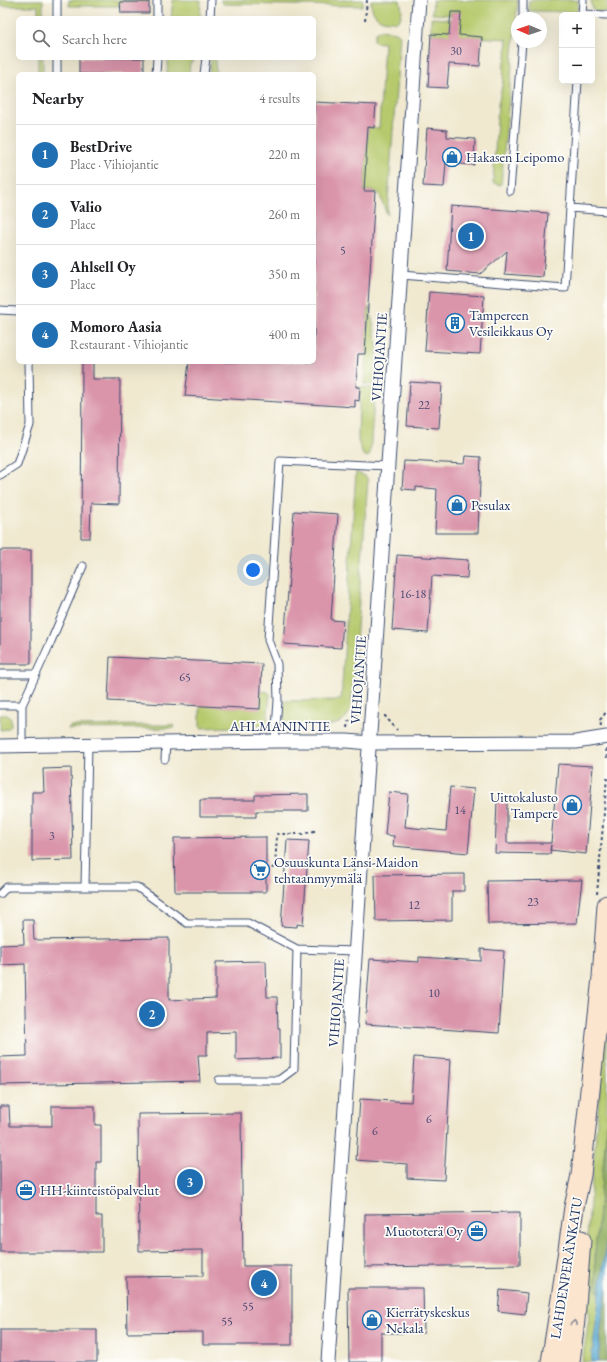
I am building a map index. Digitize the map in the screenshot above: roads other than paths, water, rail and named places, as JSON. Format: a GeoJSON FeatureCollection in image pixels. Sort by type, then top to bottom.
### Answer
{"type":"FeatureCollection","features":[{"type":"Feature","properties":{"kind":"main road","name":"LAHDENPERÄNKATU"},"geometry":{"type":"LineString","coordinates":[[551,1362],[574,1207],[581,1175],[602,977],[607,904]]}},
{"type":"Feature","properties":{"kind":"main road","name":"LAHDENPERÄNKATU"},"geometry":{"type":"LineString","coordinates":[[570,1362],[578,1281],[582,1208],[581,1175]]}},
{"type":"Feature","properties":{"kind":"street","name":"VIHIOJANTIE"},"geometry":{"type":"LineString","coordinates":[[328,1362],[419,0]]}},
{"type":"Feature","properties":{"kind":"street","name":"AHLMANINTIE"},"geometry":{"type":"LineString","coordinates":[[0,746],[275,741],[347,741],[370,743],[576,742],[605,737]]}},
{"type":"Feature","properties":{"kind":"lane"},"geometry":{"type":"LineString","coordinates":[[57,0],[57,16]]}},
{"type":"Feature","properties":{"kind":"lane"},"geometry":{"type":"LineString","coordinates":[[157,0],[157,16]]}},
{"type":"Feature","properties":{"kind":"lane"},"geometry":{"type":"LineString","coordinates":[[210,16],[211,0]]}},
{"type":"Feature","properties":{"kind":"lane"},"geometry":{"type":"LineString","coordinates":[[523,12],[524,0]]}},
{"type":"Feature","properties":{"kind":"lane"},"geometry":{"type":"LineString","coordinates":[[582,12],[583,0]]}},
{"type":"Feature","properties":{"kind":"lane"},"geometry":{"type":"LineString","coordinates":[[595,15],[607,15]]}},
{"type":"Feature","properties":{"kind":"lane"},"geometry":{"type":"LineString","coordinates":[[510,191],[522,48]]}},
{"type":"Feature","properties":{"kind":"lane"},"geometry":{"type":"LineString","coordinates":[[57,60],[57,72]]}},
{"type":"Feature","properties":{"kind":"lane"},"geometry":{"type":"LineString","coordinates":[[156,60],[156,72]]}},
{"type":"Feature","properties":{"kind":"lane"},"geometry":{"type":"LineString","coordinates":[[204,72],[206,60]]}},
{"type":"Feature","properties":{"kind":"lane"},"geometry":{"type":"LineString","coordinates":[[401,275],[565,288],[578,84]]}},
{"type":"Feature","properties":{"kind":"lane"},"geometry":{"type":"LineString","coordinates":[[570,208],[607,211]]}},
{"type":"Feature","properties":{"kind":"lane"},"geometry":{"type":"LineString","coordinates":[[0,310],[16,311]]}},
{"type":"Feature","properties":{"kind":"lane"},"geometry":{"type":"LineString","coordinates":[[0,475],[17,464],[30,425],[29,364]]}},
{"type":"Feature","properties":{"kind":"lane"},"geometry":{"type":"LineString","coordinates":[[275,741],[278,701],[277,664],[268,640],[280,461],[388,466]]}},
{"type":"Feature","properties":{"kind":"lane"},"geometry":{"type":"LineString","coordinates":[[22,746],[22,705],[83,566]]}},
{"type":"Feature","properties":{"kind":"lane"},"geometry":{"type":"LineString","coordinates":[[0,674],[36,674]]}},
{"type":"Feature","properties":{"kind":"lane"},"geometry":{"type":"LineString","coordinates":[[0,705],[22,705]]}},
{"type":"Feature","properties":{"kind":"lane"},"geometry":{"type":"LineString","coordinates":[[165,759],[166,743]]}},
{"type":"Feature","properties":{"kind":"lane"},"geometry":{"type":"LineString","coordinates":[[85,887],[88,744]]}},
{"type":"Feature","properties":{"kind":"lane"},"geometry":{"type":"LineString","coordinates":[[0,894],[6,887],[138,886],[187,923],[248,923],[297,949],[355,951]]}},
{"type":"Feature","properties":{"kind":"lane"},"geometry":{"type":"LineString","coordinates":[[219,1080],[279,1080],[294,1069],[297,949]]}},
{"type":"Feature","properties":{"kind":"water"},"geometry":{"type":"Polygon","coordinates":[[[607,1237],[607,1287],[601,1326],[598,1362],[591,1362],[607,1237]]]}},
{"type":"Feature","properties":{"kind":"place","name":"Hakasen Leipomo"},"geometry":{"type":"Point","coordinates":[452,157]}},
{"type":"Feature","properties":{"kind":"place","name":"BestDrive"},"geometry":{"type":"Point","coordinates":[471,236]}},
{"type":"Feature","properties":{"kind":"place","name":"Tampereen Vesileikkaus Oy"},"geometry":{"type":"Point","coordinates":[455,323]}},
{"type":"Feature","properties":{"kind":"place","name":"Pesulax"},"geometry":{"type":"Point","coordinates":[457,505]}},
{"type":"Feature","properties":{"kind":"place","name":"Uittokalusto Tampere"},"geometry":{"type":"Point","coordinates":[572,805]}},
{"type":"Feature","properties":{"kind":"place","name":"Osuuskunta Länsi-Maidon tehtaanmyymälä"},"geometry":{"type":"Point","coordinates":[260,870]}},
{"type":"Feature","properties":{"kind":"place","name":"Valio"},"geometry":{"type":"Point","coordinates":[152,1014]}},
{"type":"Feature","properties":{"kind":"place","name":"Ahlsell Oy"},"geometry":{"type":"Point","coordinates":[190,1182]}},
{"type":"Feature","properties":{"kind":"place","name":"HH-kiinteistöpalvelut"},"geometry":{"type":"Point","coordinates":[26,1190]}},
{"type":"Feature","properties":{"kind":"place","name":"Muototerä Oy"},"geometry":{"type":"Point","coordinates":[477,1231]}},
{"type":"Feature","properties":{"kind":"place","name":"Momoro Aasia"},"geometry":{"type":"Point","coordinates":[264,1283]}},
{"type":"Feature","properties":{"kind":"place","name":"Kierrätyskeskus Nekala"},"geometry":{"type":"Point","coordinates":[372,1320]}}]}
